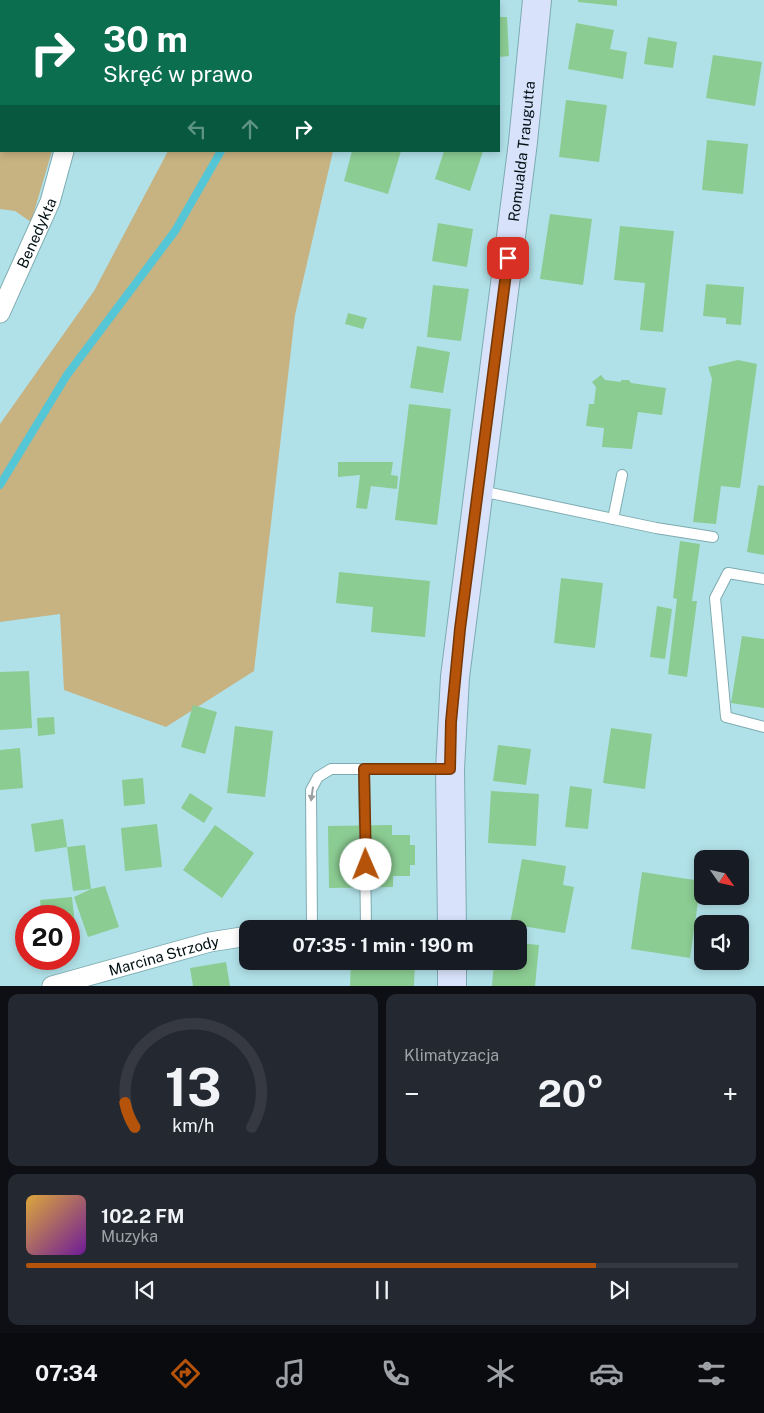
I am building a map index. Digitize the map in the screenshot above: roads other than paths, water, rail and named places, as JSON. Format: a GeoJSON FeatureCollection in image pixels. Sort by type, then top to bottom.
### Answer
{"type":"FeatureCollection","features":[{"type":"Feature","properties":{"kind":"street","name":"Romualda Traugutta"},"geometry":{"type":"LineString","coordinates":[[452,920],[450,769],[455,678],[523,142],[537,0]]}},
{"type":"Feature","properties":{"kind":"street","name":"Benedykta"},"geometry":{"type":"LineString","coordinates":[[0,313],[50,202],[64,152]]}},
{"type":"Feature","properties":{"kind":"street","name":"Marcina Strzody"},"geometry":{"type":"LineString","coordinates":[[52,986],[210,942],[239,937]]}},
{"type":"Feature","properties":{"kind":"street"},"geometry":{"type":"LineString","coordinates":[[452,970],[452,986]]}},
{"type":"Feature","properties":{"kind":"lane"},"geometry":{"type":"LineString","coordinates":[[613,519],[622,475]]}},
{"type":"Feature","properties":{"kind":"lane"},"geometry":{"type":"LineString","coordinates":[[478,491],[656,528],[713,537]]}},
{"type":"Feature","properties":{"kind":"lane"},"geometry":{"type":"LineString","coordinates":[[764,579],[728,573],[715,598],[726,717],[764,727]]}},
{"type":"Feature","properties":{"kind":"lane"},"geometry":{"type":"LineString","coordinates":[[312,920],[311,790],[318,777],[331,769],[450,769]]}},
{"type":"Feature","properties":{"kind":"lane"},"geometry":{"type":"LineString","coordinates":[[364,769],[366,920]]}},
{"type":"Feature","properties":{"kind":"waterway"},"geometry":{"type":"LineString","coordinates":[[0,485],[67,375],[175,231],[220,152]]}}]}
